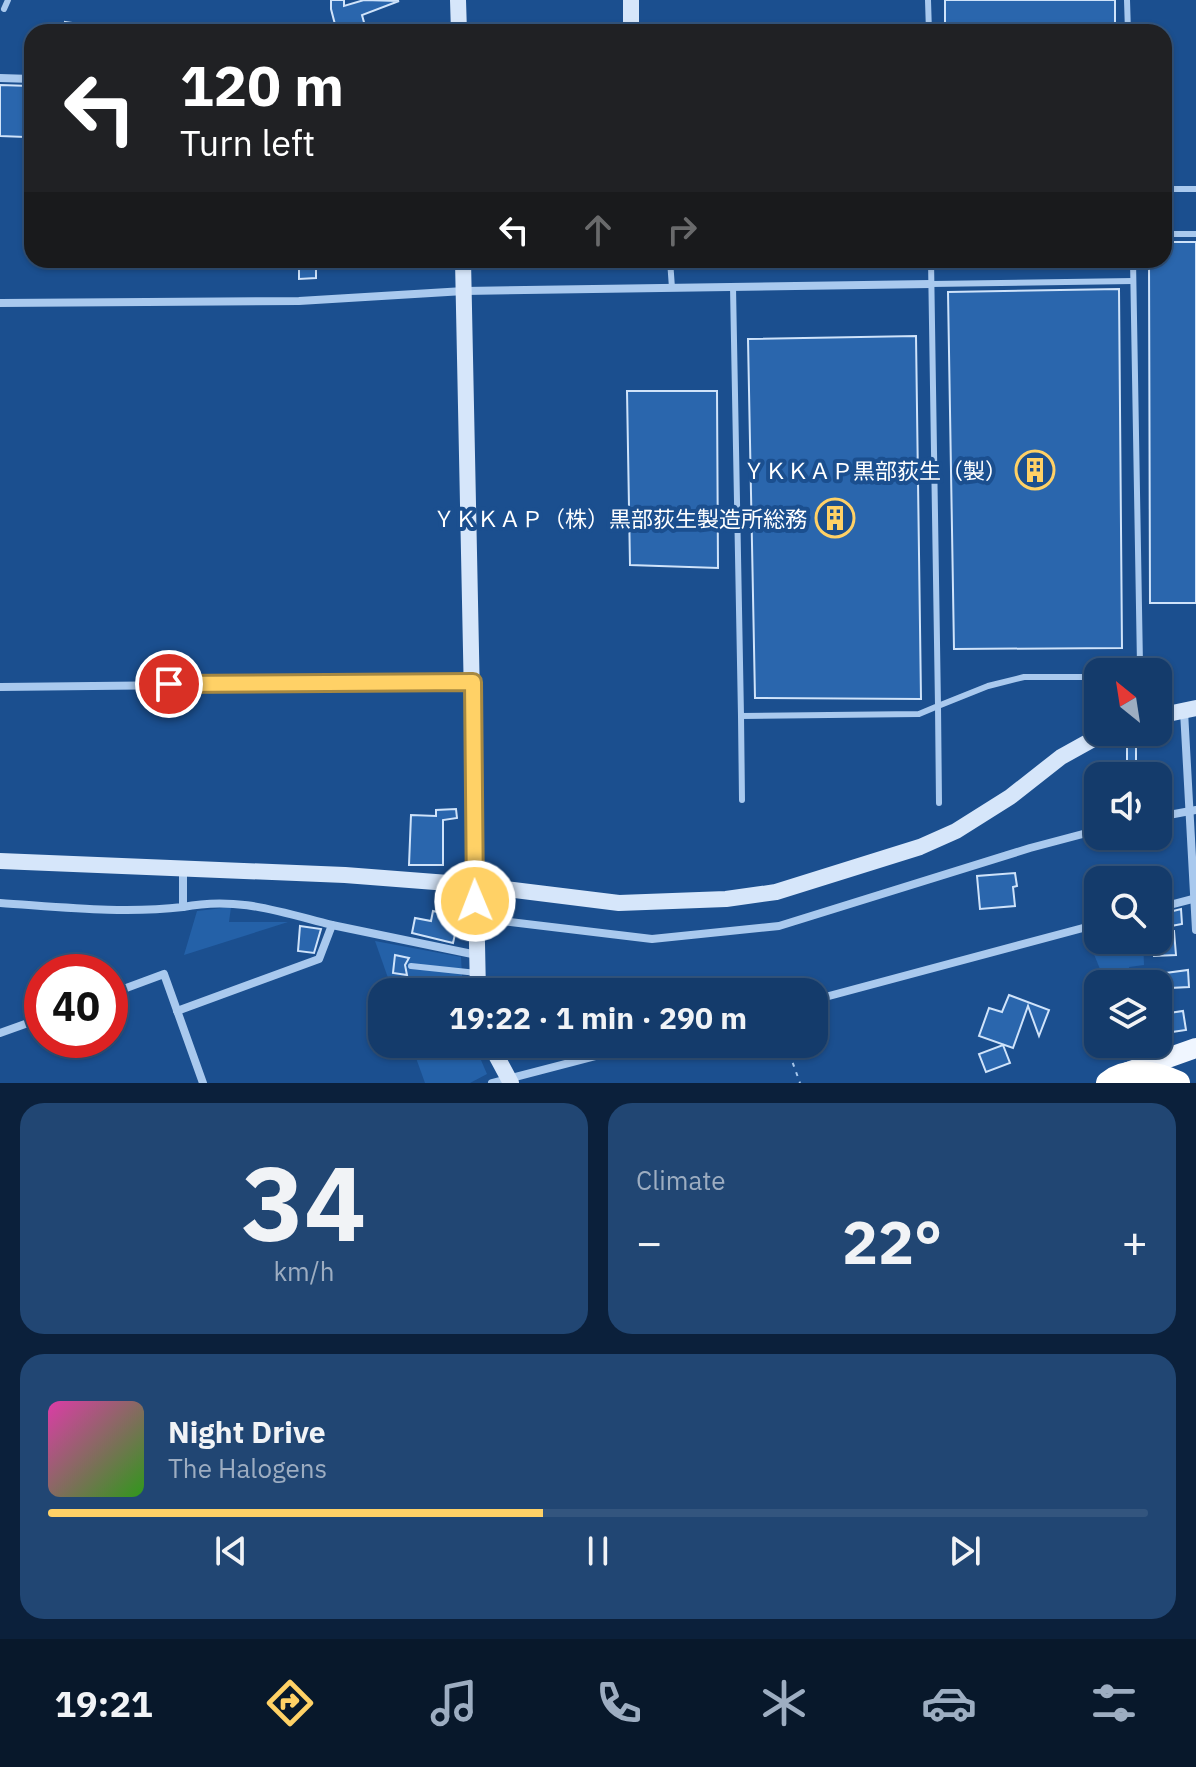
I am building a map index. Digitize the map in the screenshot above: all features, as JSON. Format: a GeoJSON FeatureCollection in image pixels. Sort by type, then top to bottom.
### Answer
{"type":"FeatureCollection","features":[{"type":"Feature","properties":{"kind":"highway"},"geometry":{"type":"LineString","coordinates":[[1108,1080],[1144,1073],[1178,1083]]}},
{"type":"Feature","properties":{"kind":"main road"},"geometry":{"type":"LineString","coordinates":[[1108,1080],[1196,1048]]}},
{"type":"Feature","properties":{"kind":"street"},"geometry":{"type":"LineString","coordinates":[[458,0],[459,24]]}},
{"type":"Feature","properties":{"kind":"street"},"geometry":{"type":"LineString","coordinates":[[631,0],[631,24]]}},
{"type":"Feature","properties":{"kind":"street"},"geometry":{"type":"LineString","coordinates":[[0,78],[24,79]]}},
{"type":"Feature","properties":{"kind":"street"},"geometry":{"type":"LineString","coordinates":[[463,268],[477,978]]}},
{"type":"Feature","properties":{"kind":"street"},"geometry":{"type":"LineString","coordinates":[[0,303],[299,301],[464,291],[931,284]]}},
{"type":"Feature","properties":{"kind":"street"},"geometry":{"type":"LineString","coordinates":[[0,687],[473,682]]}},
{"type":"Feature","properties":{"kind":"street"},"geometry":{"type":"LineString","coordinates":[[1190,709],[1196,930]]}},
{"type":"Feature","properties":{"kind":"street"},"geometry":{"type":"LineString","coordinates":[[0,861],[345,875],[474,885],[619,903],[698,901],[776,892],[920,847],[956,831],[1084,744]]}},
{"type":"Feature","properties":{"kind":"street"},"geometry":{"type":"LineString","coordinates":[[1172,815],[1192,811]]}},
{"type":"Feature","properties":{"kind":"street"},"geometry":{"type":"LineString","coordinates":[[475,918],[652,939],[779,926],[1084,834]]}},
{"type":"Feature","properties":{"kind":"street"},"geometry":{"type":"LineString","coordinates":[[183,868],[183,907]]}},
{"type":"Feature","properties":{"kind":"street"},"geometry":{"type":"LineString","coordinates":[[1172,905],[1195,899]]}},
{"type":"Feature","properties":{"kind":"street"},"geometry":{"type":"LineString","coordinates":[[0,903],[156,910],[211,901],[245,903],[332,925],[477,955]]}},
{"type":"Feature","properties":{"kind":"street"},"geometry":{"type":"LineString","coordinates":[[177,1011],[319,959],[332,925]]}},
{"type":"Feature","properties":{"kind":"street"},"geometry":{"type":"LineString","coordinates":[[828,996],[1084,928]]}},
{"type":"Feature","properties":{"kind":"street"},"geometry":{"type":"LineString","coordinates":[[128,987],[164,974],[203,1083]]}},
{"type":"Feature","properties":{"kind":"street"},"geometry":{"type":"LineString","coordinates":[[0,1033],[24,1024]]}},
{"type":"Feature","properties":{"kind":"street"},"geometry":{"type":"LineString","coordinates":[[495,1058],[504,1081],[590,1058]]}},
{"type":"Feature","properties":{"kind":"lane"},"geometry":{"type":"LineString","coordinates":[[4,9],[8,0]]}},
{"type":"Feature","properties":{"kind":"lane"},"geometry":{"type":"LineString","coordinates":[[928,0],[929,24]]}},
{"type":"Feature","properties":{"kind":"lane"},"geometry":{"type":"LineString","coordinates":[[1127,0],[1128,24]]}},
{"type":"Feature","properties":{"kind":"lane"},"geometry":{"type":"LineString","coordinates":[[1172,189],[1196,189]]}},
{"type":"Feature","properties":{"kind":"lane"},"geometry":{"type":"LineString","coordinates":[[1172,234],[1196,234]]}},
{"type":"Feature","properties":{"kind":"lane"},"geometry":{"type":"LineString","coordinates":[[671,268],[672,288]]}},
{"type":"Feature","properties":{"kind":"lane"},"geometry":{"type":"LineString","coordinates":[[931,268],[939,803]]}},
{"type":"Feature","properties":{"kind":"lane"},"geometry":{"type":"LineString","coordinates":[[1133,268],[1140,658]]}},
{"type":"Feature","properties":{"kind":"lane"},"geometry":{"type":"LineString","coordinates":[[931,284],[1133,281]]}},
{"type":"Feature","properties":{"kind":"lane"},"geometry":{"type":"LineString","coordinates":[[733,287],[742,800]]}},
{"type":"Feature","properties":{"kind":"lane"},"geometry":{"type":"LineString","coordinates":[[741,716],[919,714],[988,686],[1024,677],[1084,677]]}},
{"type":"Feature","properties":{"kind":"lane"},"geometry":{"type":"LineString","coordinates":[[411,966],[477,973]]}},
{"type":"Feature","properties":{"kind":"path"},"geometry":{"type":"LineString","coordinates":[[791,1058],[800,1083]]}},
{"type":"Feature","properties":{"kind":"shaded area"},"geometry":{"type":"Polygon","coordinates":[[[231,907],[229,922],[288,922],[184,955],[197,911],[231,907]]]}},
{"type":"Feature","properties":{"kind":"shaded area"},"geometry":{"type":"Polygon","coordinates":[[[375,941],[461,957],[462,978],[388,978],[375,941]]]}},
{"type":"Feature","properties":{"kind":"shaded area"},"geometry":{"type":"Polygon","coordinates":[[[1094,954],[1144,954],[1144,965],[1129,967],[1130,970],[1100,970],[1094,954]]]}},
{"type":"Feature","properties":{"kind":"shaded area"},"geometry":{"type":"Polygon","coordinates":[[[416,1058],[480,1058],[487,1074],[470,1083],[425,1083],[416,1058]]]}},
{"type":"Feature","properties":{"kind":"building"},"geometry":{"type":"Polygon","coordinates":[[[331,0],[344,0],[344,6],[364,0],[399,1],[362,15],[364,24],[335,24],[331,0]]]}},
{"type":"Feature","properties":{"kind":"building"},"geometry":{"type":"Polygon","coordinates":[[[945,0],[1115,0],[1115,24],[945,24],[945,0]]]}},
{"type":"Feature","properties":{"kind":"building"},"geometry":{"type":"Polygon","coordinates":[[[0,85],[24,86],[24,137],[0,136],[0,85]]]}},
{"type":"Feature","properties":{"kind":"building"},"geometry":{"type":"Polygon","coordinates":[[[1172,242],[1196,242],[1196,603],[1150,603],[1149,268],[1172,268],[1172,242]]]}},
{"type":"Feature","properties":{"kind":"building"},"geometry":{"type":"Polygon","coordinates":[[[299,268],[316,268],[316,278],[299,279],[299,268]]]}},
{"type":"Feature","properties":{"kind":"building","name":"ＹＫＫＡＰ黒部荻生（製）"},"geometry":{"type":"Polygon","coordinates":[[[1119,289],[1122,648],[954,649],[948,292],[1119,289]]]}},
{"type":"Feature","properties":{"kind":"building","name":"ＹＫＫＡＰ（株）黒部荻生製造所総務"},"geometry":{"type":"Polygon","coordinates":[[[916,336],[921,699],[755,698],[748,339],[916,336]]]}},
{"type":"Feature","properties":{"kind":"building"},"geometry":{"type":"Polygon","coordinates":[[[627,391],[717,391],[718,568],[630,565],[627,391]]]}},
{"type":"Feature","properties":{"kind":"building"},"geometry":{"type":"Polygon","coordinates":[[[1127,746],[1136,746],[1136,762],[1127,762],[1127,746]]]}},
{"type":"Feature","properties":{"kind":"building"},"geometry":{"type":"Polygon","coordinates":[[[456,809],[457,818],[443,820],[443,865],[409,865],[411,815],[436,816],[436,810],[456,809]]]}},
{"type":"Feature","properties":{"kind":"building"},"geometry":{"type":"Polygon","coordinates":[[[1015,873],[1015,906],[980,909],[977,876],[1015,873]]]}},
{"type":"Feature","properties":{"kind":"building"},"geometry":{"type":"Polygon","coordinates":[[[1181,909],[1182,924],[1172,926],[1172,911],[1181,909]]]}},
{"type":"Feature","properties":{"kind":"building"},"geometry":{"type":"Polygon","coordinates":[[[433,911],[459,917],[453,943],[412,933],[415,918],[431,921],[433,911]]]}},
{"type":"Feature","properties":{"kind":"building"},"geometry":{"type":"Polygon","coordinates":[[[300,926],[321,929],[314,953],[298,951],[300,926]]]}},
{"type":"Feature","properties":{"kind":"building"},"geometry":{"type":"Polygon","coordinates":[[[1172,931],[1176,955],[1154,956],[1172,954],[1172,931]]]}},
{"type":"Feature","properties":{"kind":"building"},"geometry":{"type":"Polygon","coordinates":[[[395,955],[409,958],[405,965],[407,975],[393,973],[395,955]]]}},
{"type":"Feature","properties":{"kind":"building"},"geometry":{"type":"Polygon","coordinates":[[[1188,970],[1189,987],[1172,988],[1172,972],[1188,970]]]}},
{"type":"Feature","properties":{"kind":"building"},"geometry":{"type":"Polygon","coordinates":[[[1009,995],[1049,1010],[1039,1036],[1028,1006],[1013,1048],[979,1036],[989,1008],[1002,1012],[1009,995]]]}},
{"type":"Feature","properties":{"kind":"building"},"geometry":{"type":"Polygon","coordinates":[[[1183,1011],[1186,1030],[1172,1032],[1172,1013],[1183,1011]]]}},
{"type":"Feature","properties":{"kind":"building"},"geometry":{"type":"Polygon","coordinates":[[[1003,1045],[1010,1063],[986,1072],[979,1054],[1003,1045]]]}},
{"type":"Feature","properties":{"kind":"place","name":"ＹＫＫＡＰ黒部荻生（製）"},"geometry":{"type":"Point","coordinates":[1035,470]}},
{"type":"Feature","properties":{"kind":"place","name":"ＹＫＫＡＰ（株）黒部荻生製造所総務"},"geometry":{"type":"Point","coordinates":[835,518]}},
{"type":"Feature","properties":{"kind":"route"},"geometry":{"type":"LineString","coordinates":[[169,684],[473,682],[475,901]]}}]}
